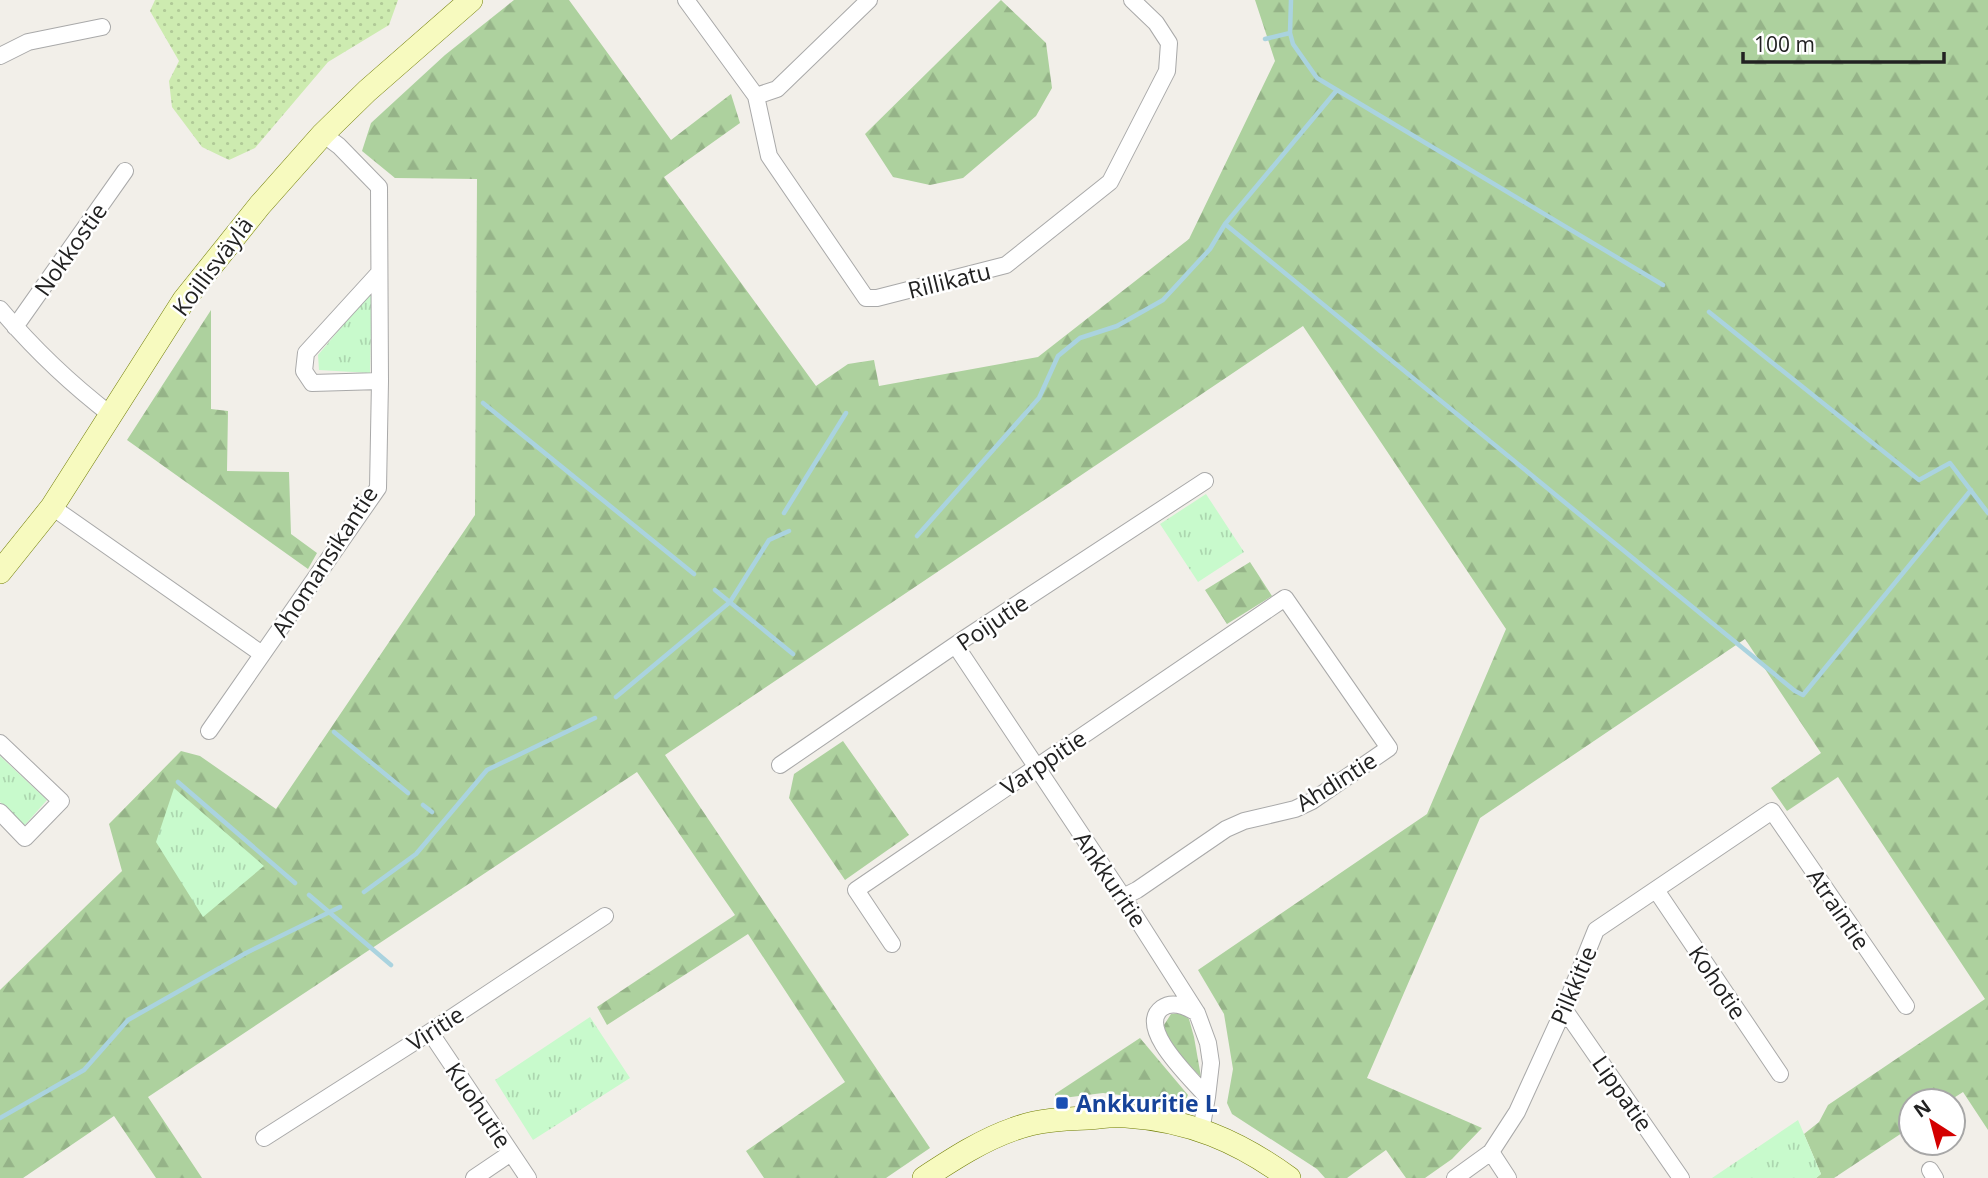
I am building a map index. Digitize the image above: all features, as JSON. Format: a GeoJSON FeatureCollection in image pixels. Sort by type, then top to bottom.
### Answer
{"type":"FeatureCollection","features":[{"type":"Feature","properties":{"kind":"street","name":"Koillisväylä"},"geometry":{"type":"LineString","coordinates":[[0,572],[52,507],[184,300],[260,205],[367,91],[471,0]]}},
{"type":"Feature","properties":{"kind":"street"},"geometry":{"type":"LineString","coordinates":[[686,0],[756,96],[776,89],[869,0]]}},
{"type":"Feature","properties":{"kind":"street","name":"Rillikatu"},"geometry":{"type":"LineString","coordinates":[[756,96],[769,156],[866,298],[877,298],[1006,265],[1110,181],[1167,71],[1170,43],[1156,23],[1132,0]]}},
{"type":"Feature","properties":{"kind":"street"},"geometry":{"type":"LineString","coordinates":[[0,56],[28,42],[102,27]]}},
{"type":"Feature","properties":{"kind":"street","name":"Ahomansikantie"},"geometry":{"type":"LineString","coordinates":[[209,731],[378,488],[379,187],[339,146],[323,135]]}},
{"type":"Feature","properties":{"kind":"street","name":"Nokkostie"},"geometry":{"type":"LineString","coordinates":[[15,327],[125,171]]}},
{"type":"Feature","properties":{"kind":"street"},"geometry":{"type":"LineString","coordinates":[[379,273],[306,353],[304,371],[312,383],[380,382]]}},
{"type":"Feature","properties":{"kind":"street"},"geometry":{"type":"LineString","coordinates":[[0,309],[15,327],[90,399],[111,415]]}},
{"type":"Feature","properties":{"kind":"street","name":"Poijutie"},"geometry":{"type":"LineString","coordinates":[[780,765],[1205,481]]}},
{"type":"Feature","properties":{"kind":"street","name":"Ahomansikantie"},"geometry":{"type":"LineString","coordinates":[[52,507],[262,654]]}},
{"type":"Feature","properties":{"kind":"street","name":"Varppitie"},"geometry":{"type":"LineString","coordinates":[[892,944],[856,890],[1285,598]]}},
{"type":"Feature","properties":{"kind":"street","name":"Ahdintie"},"geometry":{"type":"LineString","coordinates":[[1123,897],[1226,829],[1244,821],[1295,809],[1312,801],[1389,748],[1285,598]]}},
{"type":"Feature","properties":{"kind":"street","name":"Ankkuritie"},"geometry":{"type":"LineString","coordinates":[[956,646],[1197,1013],[1203,1026],[1211,1063],[1200,1131]]}},
{"type":"Feature","properties":{"kind":"street"},"geometry":{"type":"LineString","coordinates":[[0,743],[61,801],[25,838],[0,813]]}},
{"type":"Feature","properties":{"kind":"street","name":"Pilkkitie"},"geometry":{"type":"LineString","coordinates":[[1455,1178],[1490,1152],[1517,1112],[1564,1009],[1596,930],[1772,811]]}},
{"type":"Feature","properties":{"kind":"street","name":"Atraintie"},"geometry":{"type":"LineString","coordinates":[[1772,811],[1906,1006]]}},
{"type":"Feature","properties":{"kind":"street","name":"Kohotie"},"geometry":{"type":"LineString","coordinates":[[1656,891],[1780,1074]]}},
{"type":"Feature","properties":{"kind":"street","name":"Viritie"},"geometry":{"type":"LineString","coordinates":[[264,1138],[606,916]]}},
{"type":"Feature","properties":{"kind":"street"},"geometry":{"type":"LineString","coordinates":[[1197,1013],[1185,1006],[1174,1004],[1163,1007],[1155,1016],[1154,1028],[1168,1053],[1207,1097]]}},
{"type":"Feature","properties":{"kind":"street","name":"Lippatie"},"geometry":{"type":"LineString","coordinates":[[1564,1009],[1681,1178]]}},
{"type":"Feature","properties":{"kind":"street","name":"Kuohutie"},"geometry":{"type":"LineString","coordinates":[[430,1032],[528,1178]]}},
{"type":"Feature","properties":{"kind":"street"},"geometry":{"type":"LineString","coordinates":[[924,1178],[978,1144],[1014,1129],[1053,1119],[1124,1116],[1164,1121],[1233,1142],[1289,1178]]}},
{"type":"Feature","properties":{"kind":"street"},"geometry":{"type":"LineString","coordinates":[[1490,1152],[1508,1178]]}},
{"type":"Feature","properties":{"kind":"street"},"geometry":{"type":"LineString","coordinates":[[474,1178],[511,1153]]}},
{"type":"Feature","properties":{"kind":"green space"},"geometry":{"type":"Polygon","coordinates":[[[155,0],[398,0],[389,25],[328,62],[255,148],[229,160],[202,147],[172,107],[169,81],[179,61],[150,11],[155,0]]]}},
{"type":"Feature","properties":{"kind":"green space"},"geometry":{"type":"Polygon","coordinates":[[[514,0],[569,0],[671,140],[731,94],[740,123],[664,177],[816,386],[848,364],[874,360],[879,386],[1038,357],[1189,239],[1275,61],[1255,0],[1988,0],[1988,1130],[1967,1098],[1967,1087],[1897,1087],[1897,1136],[1834,1178],[1816,1178],[1821,1174],[1804,1134],[1819,1122],[1828,1105],[1985,999],[1838,777],[1787,811],[1771,788],[1821,753],[1745,639],[1480,818],[1367,1078],[1482,1128],[1452,1159],[1425,1178],[1406,1178],[1386,1150],[1347,1178],[1325,1178],[1317,1169],[1232,1114],[1227,1103],[1233,1069],[1224,1014],[1198,970],[1427,814],[1506,629],[1303,326],[665,755],[930,1148],[886,1178],[764,1178],[746,1151],[845,1082],[748,934],[607,1025],[597,1007],[735,915],[637,772],[148,1097],[202,1178],[156,1178],[114,1116],[23,1178],[0,1178],[0,990],[122,871],[109,824],[181,751],[200,756],[276,809],[475,515],[477,179],[395,178],[362,151],[371,123],[445,55],[514,0]]]}},
{"type":"Feature","properties":{"kind":"green space"},"geometry":{"type":"Polygon","coordinates":[[[1001,0],[1046,43],[1052,88],[1036,116],[963,178],[930,185],[893,177],[865,134],[1001,0]]]}},
{"type":"Feature","properties":{"kind":"green space"},"geometry":{"type":"Polygon","coordinates":[[[372,291],[370,373],[319,370],[318,355],[372,291]]]}},
{"type":"Feature","properties":{"kind":"green space"},"geometry":{"type":"Polygon","coordinates":[[[211,310],[211,409],[228,411],[227,471],[289,472],[291,534],[317,553],[308,569],[127,440],[211,310]]]}},
{"type":"Feature","properties":{"kind":"green space"},"geometry":{"type":"Polygon","coordinates":[[[1206,494],[1244,552],[1198,582],[1160,524],[1206,494]]]}},
{"type":"Feature","properties":{"kind":"green space"},"geometry":{"type":"Polygon","coordinates":[[[1250,562],[1272,596],[1227,624],[1205,590],[1250,562]]]}},
{"type":"Feature","properties":{"kind":"green space"},"geometry":{"type":"Polygon","coordinates":[[[843,741],[909,835],[845,880],[789,798],[794,774],[843,741]]]}},
{"type":"Feature","properties":{"kind":"green space"},"geometry":{"type":"Polygon","coordinates":[[[0,756],[47,800],[24,826],[0,802],[0,756]]]}},
{"type":"Feature","properties":{"kind":"green space"},"geometry":{"type":"Polygon","coordinates":[[[174,788],[264,866],[203,917],[156,842],[174,788]]]}},
{"type":"Feature","properties":{"kind":"green space"},"geometry":{"type":"Polygon","coordinates":[[[1181,1013],[1189,1019],[1201,1077],[1179,1053],[1166,1032],[1164,1025],[1171,1014],[1181,1013]]]}},
{"type":"Feature","properties":{"kind":"green space"},"geometry":{"type":"Polygon","coordinates":[[[590,1017],[630,1078],[533,1140],[495,1080],[590,1017]]]}},
{"type":"Feature","properties":{"kind":"green space"},"geometry":{"type":"Polygon","coordinates":[[[1140,1038],[1188,1095],[1185,1101],[1178,1105],[1154,1099],[1103,1093],[1055,1099],[1055,1094],[1140,1038]]]}},
{"type":"Feature","properties":{"kind":"green space"},"geometry":{"type":"Polygon","coordinates":[[[1798,1120],[1821,1174],[1816,1178],[1712,1178],[1798,1120]]]}},
{"type":"Feature","properties":{"kind":"waterway"},"geometry":{"type":"LineString","coordinates":[[1291,0],[1290,33],[1293,44],[1317,78],[1663,285]]}},
{"type":"Feature","properties":{"kind":"waterway"},"geometry":{"type":"LineString","coordinates":[[1265,39],[1290,33]]}},
{"type":"Feature","properties":{"kind":"waterway"},"geometry":{"type":"LineString","coordinates":[[917,536],[1039,398],[1058,356],[1080,338],[1117,326],[1163,300],[1210,249],[1225,224],[1337,90]]}},
{"type":"Feature","properties":{"kind":"waterway"},"geometry":{"type":"LineString","coordinates":[[1225,224],[1803,695],[1971,490]]}},
{"type":"Feature","properties":{"kind":"waterway"},"geometry":{"type":"LineString","coordinates":[[1709,312],[1919,480],[1950,463],[1988,513]]}},
{"type":"Feature","properties":{"kind":"waterway"},"geometry":{"type":"LineString","coordinates":[[483,403],[694,574]]}},
{"type":"Feature","properties":{"kind":"waterway"},"geometry":{"type":"LineString","coordinates":[[784,513],[846,413]]}},
{"type":"Feature","properties":{"kind":"waterway"},"geometry":{"type":"LineString","coordinates":[[616,697],[730,602],[769,540],[789,531]]}},
{"type":"Feature","properties":{"kind":"waterway"},"geometry":{"type":"LineString","coordinates":[[715,590],[793,654]]}},
{"type":"Feature","properties":{"kind":"waterway"},"geometry":{"type":"LineString","coordinates":[[364,892],[416,854],[487,770],[595,718]]}},
{"type":"Feature","properties":{"kind":"waterway"},"geometry":{"type":"LineString","coordinates":[[334,732],[408,793]]}},
{"type":"Feature","properties":{"kind":"waterway"},"geometry":{"type":"LineString","coordinates":[[178,782],[295,883]]}},
{"type":"Feature","properties":{"kind":"waterway"},"geometry":{"type":"LineString","coordinates":[[423,805],[432,812]]}},
{"type":"Feature","properties":{"kind":"waterway"},"geometry":{"type":"LineString","coordinates":[[309,895],[391,965]]}},
{"type":"Feature","properties":{"kind":"waterway"},"geometry":{"type":"LineString","coordinates":[[0,1118],[84,1070],[128,1020],[246,953],[340,907]]}},
{"type":"Feature","properties":{"kind":"place","name":"Ankkuritie L"},"geometry":{"type":"Point","coordinates":[1062,1103]}}]}
